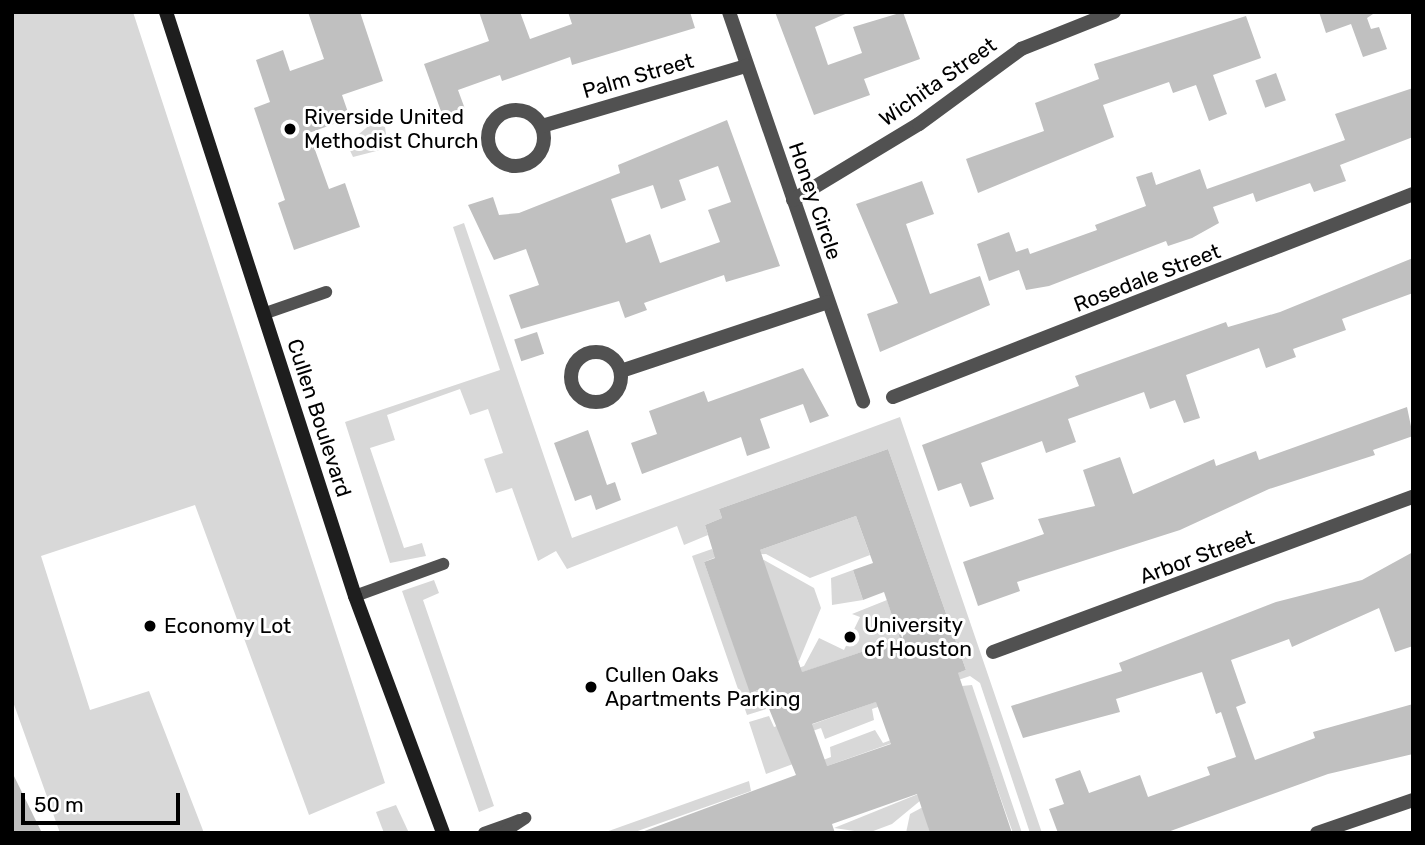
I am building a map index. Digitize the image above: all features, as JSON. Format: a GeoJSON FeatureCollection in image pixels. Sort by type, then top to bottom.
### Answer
{"type":"FeatureCollection","features":[{"type":"Feature","properties":{"kind":"street","name":"Cullen Boulevard"},"geometry":{"type":"LineString","coordinates":[[166,12],[355,596],[443,833]]}},
{"type":"Feature","properties":{"kind":"street","name":"Honey Circle"},"geometry":{"type":"LineString","coordinates":[[729,12],[863,402]]}},
{"type":"Feature","properties":{"kind":"street","name":"Wichita Street"},"geometry":{"type":"LineString","coordinates":[[793,200],[919,124],[1021,49],[1114,12]]}},
{"type":"Feature","properties":{"kind":"street","name":"Palm Street"},"geometry":{"type":"LineString","coordinates":[[542,126],[746,66]]}},
{"type":"Feature","properties":{"kind":"street","name":"Rosedale Street"},"geometry":{"type":"LineString","coordinates":[[893,397],[1413,194]]}},
{"type":"Feature","properties":{"kind":"street"},"geometry":{"type":"LineString","coordinates":[[621,371],[828,302]]}},
{"type":"Feature","properties":{"kind":"street","name":"Arbor Street"},"geometry":{"type":"LineString","coordinates":[[993,652],[1413,497]]}},
{"type":"Feature","properties":{"kind":"street"},"geometry":{"type":"LineString","coordinates":[[1317,833],[1413,800]]}},
{"type":"Feature","properties":{"kind":"lane"},"geometry":{"type":"LineString","coordinates":[[263,314],[326,292]]}},
{"type":"Feature","properties":{"kind":"lane"},"geometry":{"type":"LineString","coordinates":[[355,596],[443,564]]}},
{"type":"Feature","properties":{"kind":"lane"},"geometry":{"type":"LineString","coordinates":[[486,833],[523,819],[503,833]]}},
{"type":"Feature","properties":{"kind":"shaded area"},"geometry":{"type":"Polygon","coordinates":[[[12,12],[133,12],[385,783],[309,815],[195,505],[41,556],[90,710],[149,691],[204,833],[60,833],[12,699],[12,12]]]}},
{"type":"Feature","properties":{"kind":"shaded area"},"geometry":{"type":"Polygon","coordinates":[[[372,123],[385,127],[388,148],[353,157],[347,144],[372,123]]]}},
{"type":"Feature","properties":{"kind":"shaded area"},"geometry":{"type":"Polygon","coordinates":[[[464,223],[572,538],[900,417],[1042,833],[1030,833],[980,683],[970,676],[872,709],[874,720],[825,739],[821,728],[801,735],[799,729],[966,670],[888,449],[719,509],[722,518],[705,525],[708,535],[684,545],[677,526],[567,569],[556,551],[538,561],[512,488],[496,493],[484,459],[503,453],[488,409],[470,415],[460,389],[387,415],[395,440],[370,448],[404,548],[422,543],[426,556],[390,563],[345,422],[500,370],[453,227],[464,223]]]}},
{"type":"Feature","properties":{"kind":"shaded area"},"geometry":{"type":"Polygon","coordinates":[[[856,516],[870,555],[810,578],[766,554],[746,555],[856,516]]]}},
{"type":"Feature","properties":{"kind":"shaded area"},"geometry":{"type":"Polygon","coordinates":[[[712,549],[716,557],[704,562],[751,693],[761,689],[766,709],[747,715],[692,556],[712,549]]]}},
{"type":"Feature","properties":{"kind":"shaded area"},"geometry":{"type":"Polygon","coordinates":[[[764,560],[814,588],[821,608],[799,661],[780,669],[745,566],[764,560]]]}},
{"type":"Feature","properties":{"kind":"shaded area"},"geometry":{"type":"Polygon","coordinates":[[[853,570],[863,600],[832,605],[831,578],[853,570]]]}},
{"type":"Feature","properties":{"kind":"shaded area"},"geometry":{"type":"Polygon","coordinates":[[[434,580],[439,593],[423,600],[494,806],[479,812],[402,591],[434,580]]]}},
{"type":"Feature","properties":{"kind":"shaded area"},"geometry":{"type":"Polygon","coordinates":[[[887,600],[900,639],[788,677],[784,673],[804,666],[819,638],[844,650],[860,617],[852,614],[887,600]]]}},
{"type":"Feature","properties":{"kind":"shaded area"},"geometry":{"type":"Polygon","coordinates":[[[972,685],[1022,833],[1013,833],[971,715],[813,771],[810,765],[831,757],[830,747],[875,730],[883,743],[944,720],[962,686],[972,685]]]}},
{"type":"Feature","properties":{"kind":"shaded area"},"geometry":{"type":"Polygon","coordinates":[[[769,716],[774,727],[780,725],[793,764],[766,774],[749,722],[769,716]]]}},
{"type":"Feature","properties":{"kind":"shaded area"},"geometry":{"type":"Polygon","coordinates":[[[749,781],[751,791],[632,833],[603,833],[749,781]]]}},
{"type":"Feature","properties":{"kind":"shaded area"},"geometry":{"type":"Polygon","coordinates":[[[938,786],[892,824],[868,833],[834,828],[938,786]]]}},
{"type":"Feature","properties":{"kind":"shaded area"},"geometry":{"type":"Polygon","coordinates":[[[396,805],[409,833],[384,833],[376,812],[396,805]]]}},
{"type":"Feature","properties":{"kind":"shaded area"},"geometry":{"type":"Polygon","coordinates":[[[923,807],[930,833],[906,833],[910,814],[923,807]]]}},
{"type":"Feature","properties":{"kind":"building","name":"Riverside United Methodist Church"},"geometry":{"type":"Polygon","coordinates":[[[308,12],[360,12],[383,81],[342,95],[350,118],[309,133],[329,189],[345,183],[360,227],[294,250],[278,203],[285,200],[254,108],[270,102],[256,60],[283,50],[290,71],[324,59],[308,12]]]}},
{"type":"Feature","properties":{"kind":"building"},"geometry":{"type":"Polygon","coordinates":[[[479,12],[520,12],[530,39],[572,24],[568,12],[690,12],[695,28],[572,65],[570,57],[502,81],[500,75],[458,90],[465,109],[443,117],[424,64],[489,41],[479,12]]]}},
{"type":"Feature","properties":{"kind":"building"},"geometry":{"type":"Polygon","coordinates":[[[775,12],[850,12],[815,27],[828,65],[862,53],[853,27],[903,12],[920,59],[864,79],[870,95],[814,115],[775,12]]]}},
{"type":"Feature","properties":{"kind":"building"},"geometry":{"type":"Polygon","coordinates":[[[1319,12],[1376,12],[1367,18],[1371,29],[1379,27],[1387,49],[1363,57],[1351,24],[1326,33],[1319,12]]]}},
{"type":"Feature","properties":{"kind":"building"},"geometry":{"type":"Polygon","coordinates":[[[1246,16],[1261,58],[1213,75],[1227,114],[1209,121],[1196,85],[1173,93],[1169,82],[1103,105],[1114,137],[978,193],[966,159],[1044,131],[1035,103],[1099,79],[1094,64],[1246,16]]]}},
{"type":"Feature","properties":{"kind":"building"},"geometry":{"type":"Polygon","coordinates":[[[1276,73],[1286,100],[1265,108],[1255,81],[1276,73]]]}},
{"type":"Feature","properties":{"kind":"building"},"geometry":{"type":"Polygon","coordinates":[[[1413,88],[1413,137],[1340,165],[1346,181],[1314,192],[1310,183],[1256,202],[1253,193],[1213,207],[1219,223],[1192,238],[1168,246],[1166,241],[1049,286],[1026,290],[1019,270],[989,281],[977,244],[1009,232],[1016,252],[1028,248],[1030,254],[1097,230],[1095,225],[1146,206],[1136,177],[1152,172],[1156,185],[1200,169],[1207,189],[1345,140],[1335,114],[1413,88]]]}},
{"type":"Feature","properties":{"kind":"building"},"geometry":{"type":"Polygon","coordinates":[[[727,120],[780,266],[726,282],[724,275],[644,303],[647,310],[625,318],[619,301],[521,329],[509,295],[539,285],[526,249],[494,260],[468,205],[493,197],[499,215],[519,213],[620,173],[618,165],[727,120]],[[718,166],[679,180],[686,200],[661,209],[653,185],[611,199],[626,243],[650,234],[660,263],[720,242],[708,210],[731,202],[718,166]]]}},
{"type":"Feature","properties":{"kind":"building"},"geometry":{"type":"Polygon","coordinates":[[[922,181],[934,214],[906,224],[930,294],[980,276],[990,305],[880,352],[867,314],[898,303],[856,204],[922,181]]]}},
{"type":"Feature","properties":{"kind":"building"},"geometry":{"type":"Polygon","coordinates":[[[1413,258],[1413,293],[1342,319],[1346,330],[1293,349],[1296,357],[1266,368],[1259,348],[1186,375],[1200,418],[1184,423],[1175,400],[1150,409],[1144,392],[1068,419],[1076,442],[1046,453],[1042,441],[981,463],[994,499],[970,507],[961,483],[938,491],[922,445],[1079,386],[1075,376],[1226,322],[1228,327],[1280,312],[1413,258]]]}},
{"type":"Feature","properties":{"kind":"building"},"geometry":{"type":"Polygon","coordinates":[[[537,332],[544,354],[521,361],[514,339],[537,332]]]}},
{"type":"Feature","properties":{"kind":"building"},"geometry":{"type":"Polygon","coordinates":[[[803,368],[829,416],[810,423],[803,404],[760,419],[770,448],[747,456],[741,437],[642,474],[631,443],[657,434],[649,411],[704,391],[708,402],[803,368]]]}},
{"type":"Feature","properties":{"kind":"building"},"geometry":{"type":"Polygon","coordinates":[[[1407,407],[1413,436],[1373,450],[1375,455],[1269,489],[1180,530],[1017,582],[1020,591],[978,606],[963,562],[1044,534],[1038,519],[1095,506],[1083,470],[1120,457],[1133,494],[1214,459],[1216,466],[1256,451],[1259,460],[1407,407]]]}},
{"type":"Feature","properties":{"kind":"building"},"geometry":{"type":"Polygon","coordinates":[[[588,430],[607,485],[615,482],[621,500],[596,510],[591,495],[575,501],[554,443],[588,430]]]}},
{"type":"Feature","properties":{"kind":"building"},"geometry":{"type":"Polygon","coordinates":[[[888,449],[966,670],[958,673],[1012,833],[930,833],[917,794],[832,824],[835,833],[639,833],[796,775],[761,689],[750,693],[704,562],[715,558],[705,525],[722,518],[719,509],[888,449]],[[856,516],[760,550],[802,672],[900,639],[884,592],[863,600],[853,570],[873,563],[856,516]],[[876,702],[812,724],[827,766],[891,744],[876,702]]]}},
{"type":"Feature","properties":{"kind":"building"},"geometry":{"type":"Polygon","coordinates":[[[1413,552],[1413,646],[1395,652],[1379,608],[1292,647],[1289,639],[1231,660],[1246,703],[1236,707],[1255,760],[1315,738],[1313,732],[1413,704],[1413,754],[1328,774],[1165,833],[1058,833],[1049,809],[1064,804],[1055,779],[1080,770],[1089,793],[1140,775],[1148,797],[1210,775],[1207,767],[1236,757],[1221,712],[1216,714],[1202,672],[1116,699],[1120,712],[1023,738],[1011,706],[1122,671],[1119,663],[1276,602],[1362,580],[1413,552]]]}},
{"type":"Feature","properties":{"kind":"building"},"geometry":{"type":"Polygon","coordinates":[[[12,772],[42,833],[12,833],[12,772]]]}},
{"type":"Feature","properties":{"kind":"place","name":"Riverside United Methodist Church"},"geometry":{"type":"Point","coordinates":[290,129]}},
{"type":"Feature","properties":{"kind":"place","name":"Economy Lot"},"geometry":{"type":"Point","coordinates":[150,626]}},
{"type":"Feature","properties":{"kind":"place","name":"University of Houston"},"geometry":{"type":"Point","coordinates":[850,637]}},
{"type":"Feature","properties":{"kind":"place","name":"Cullen Oaks Apartments Parking"},"geometry":{"type":"Point","coordinates":[591,687]}}]}
